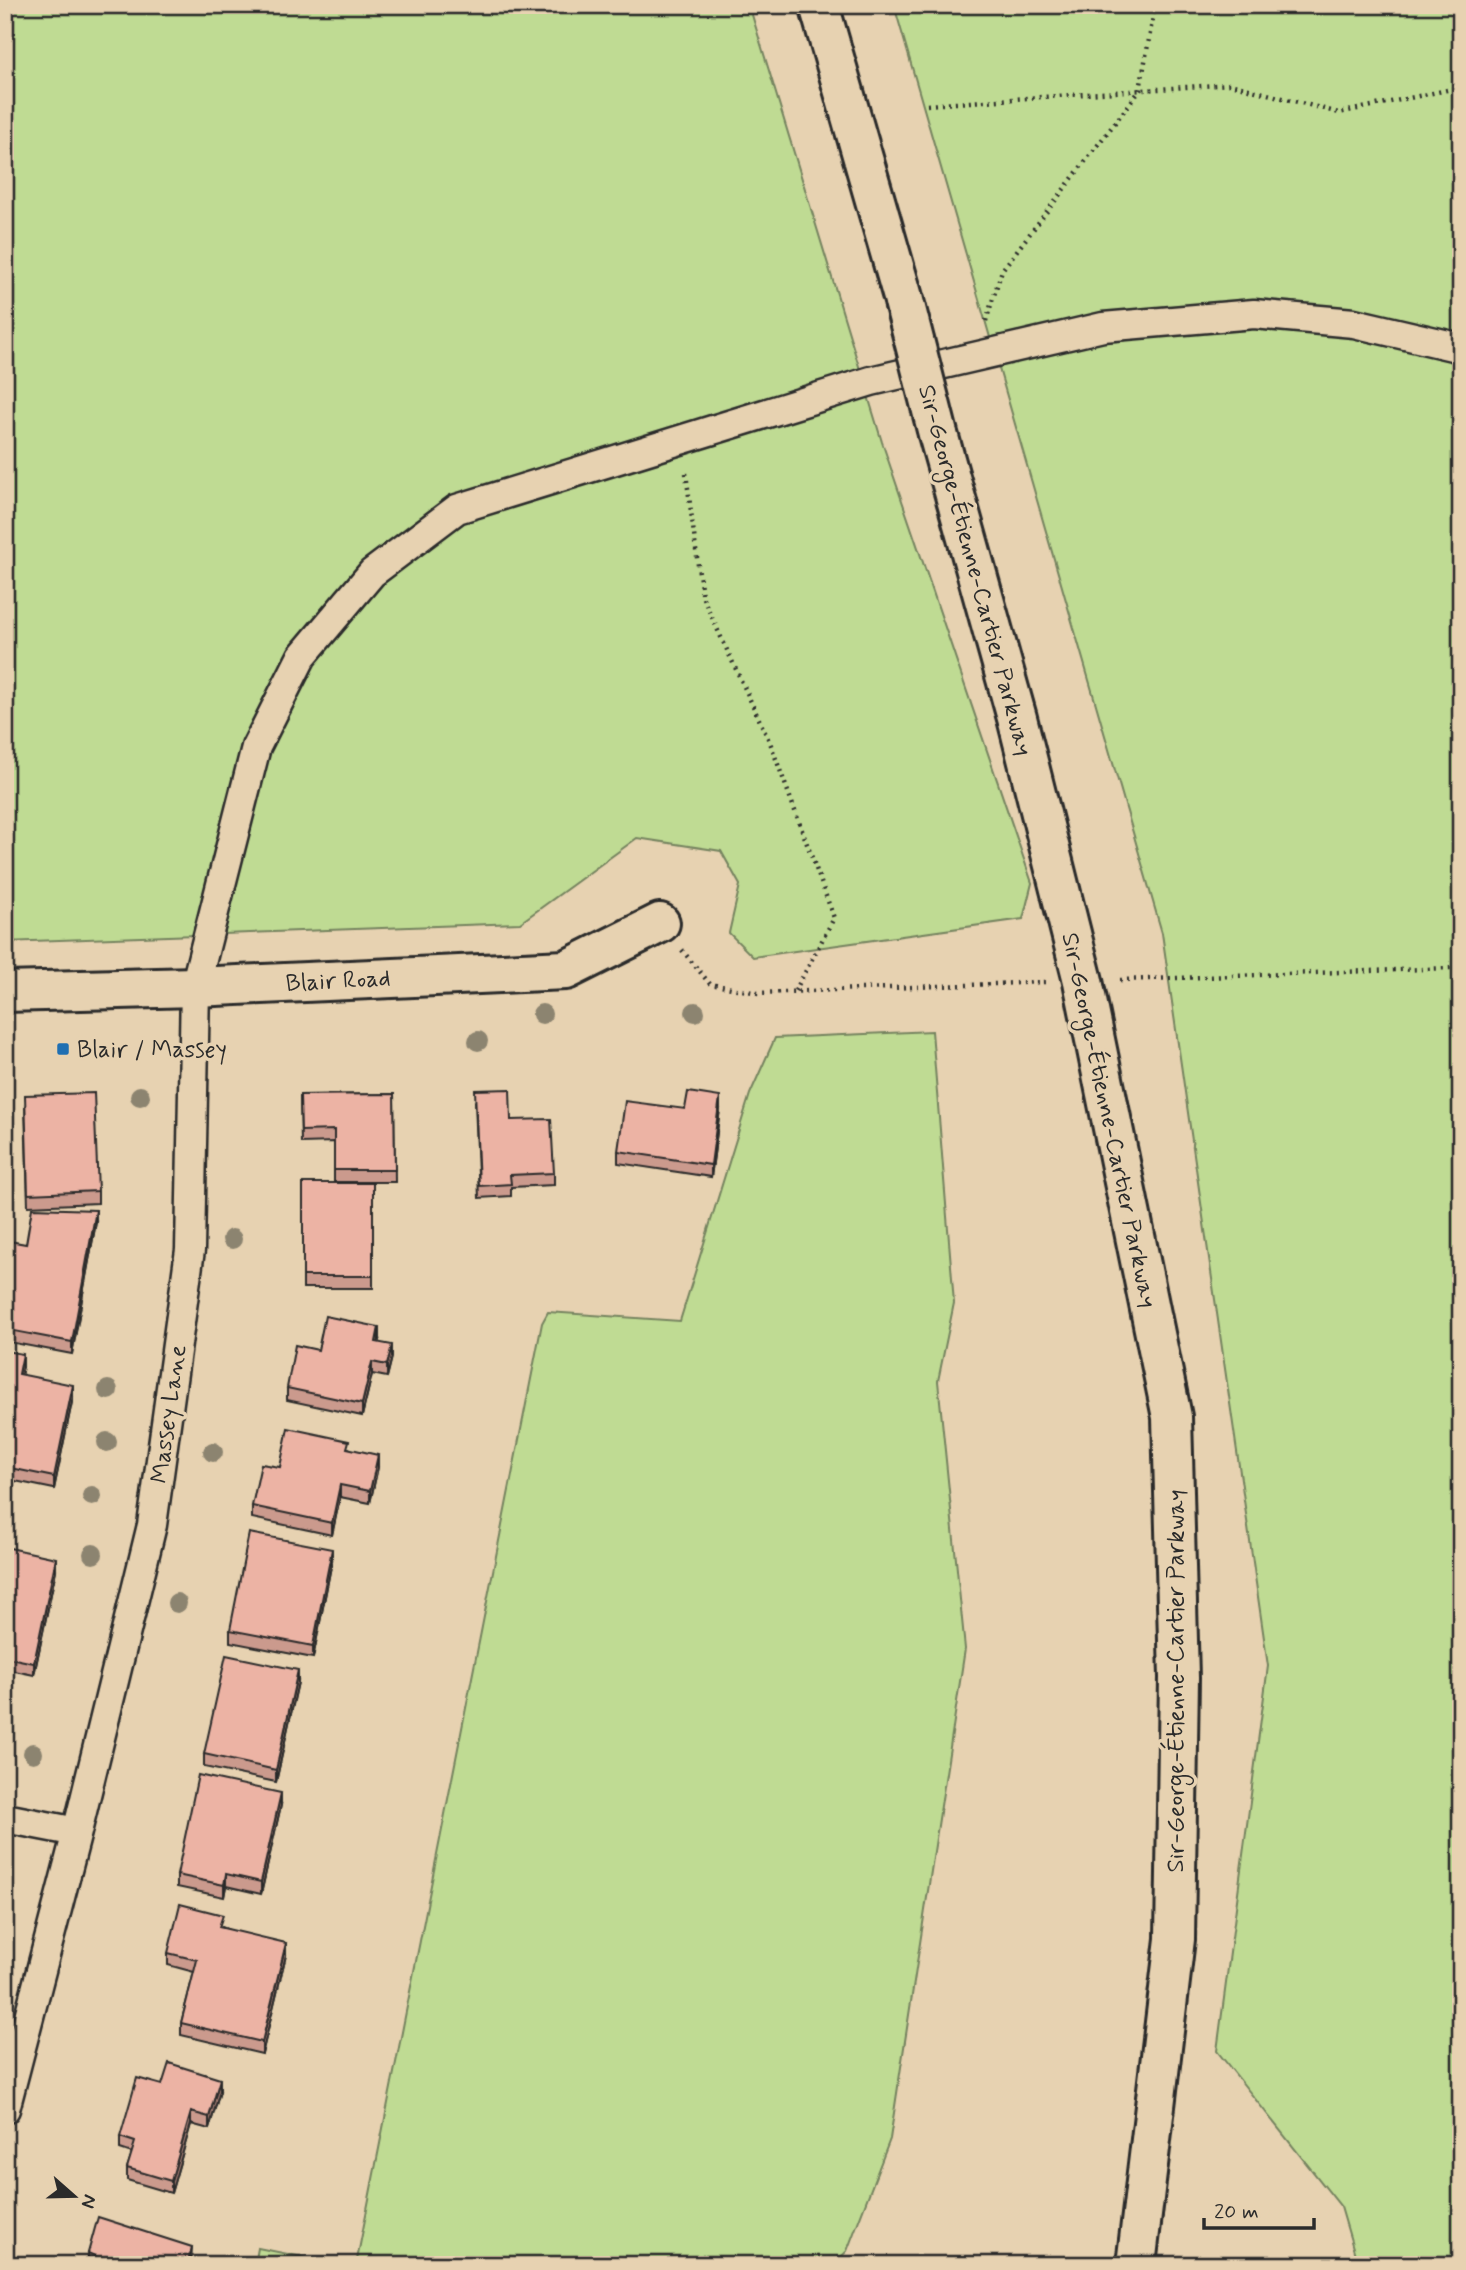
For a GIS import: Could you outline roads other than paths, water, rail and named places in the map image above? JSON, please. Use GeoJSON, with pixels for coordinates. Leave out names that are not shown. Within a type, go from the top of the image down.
{"type":"FeatureCollection","features":[{"type":"Feature","properties":{"kind":"main road","name":"Sir-George-Étienne-Cartier Parkway"},"geometry":{"type":"LineString","coordinates":[[819,5],[904,301],[938,435],[1017,718],[1083,981],[1172,1417],[1179,1678],[1175,1940],[1136,2265]]}},
{"type":"Feature","properties":{"kind":"main road","name":"Blair Road"},"geometry":{"type":"LineString","coordinates":[[5,992],[195,987],[566,970],[660,923]]}},
{"type":"Feature","properties":{"kind":"street","name":"Massey Lane"},"geometry":{"type":"LineString","coordinates":[[5,2109],[78,1832],[152,1525],[190,1250],[195,987],[256,747],[302,656],[372,573],[457,509],[871,381],[1103,327],[1254,314],[1354,323],[1461,348]]}},
{"type":"Feature","properties":{"kind":"street"},"geometry":{"type":"LineString","coordinates":[[5,1818],[78,1832]]}},
{"type":"Feature","properties":{"kind":"place","name":"Blair / Massey"},"geometry":{"type":"Point","coordinates":[63,1049]}}]}
